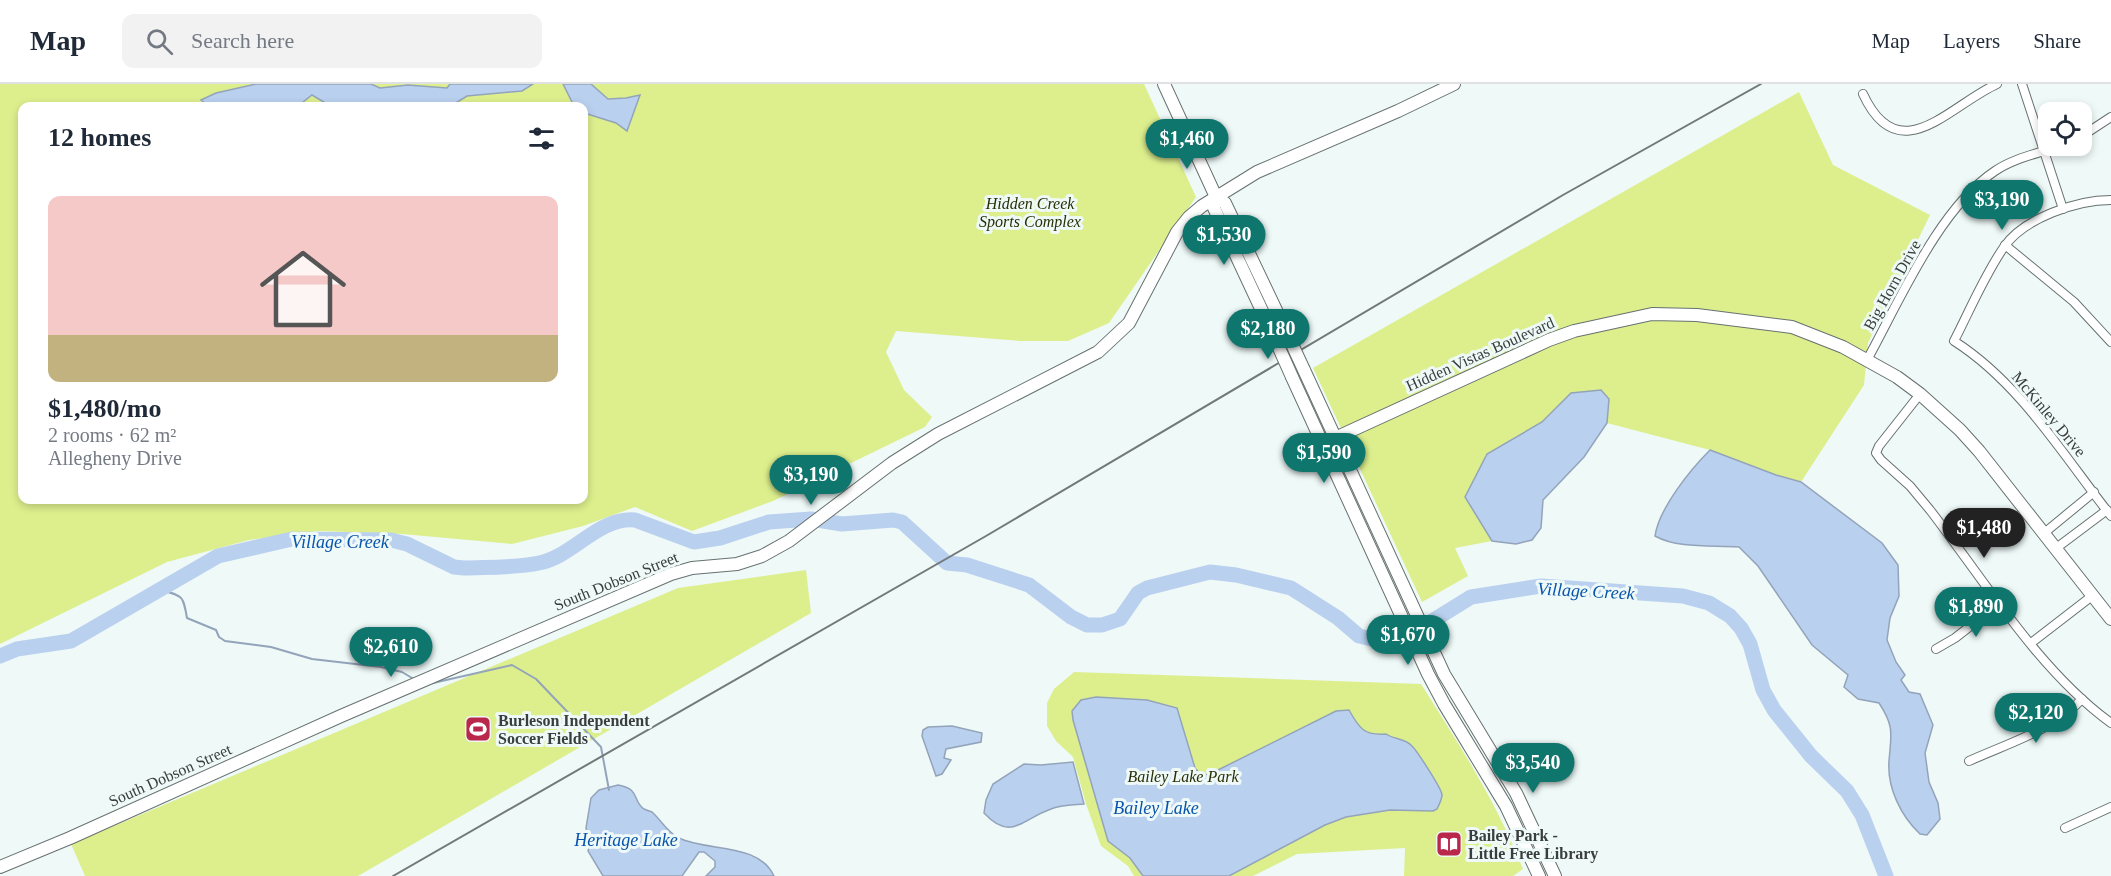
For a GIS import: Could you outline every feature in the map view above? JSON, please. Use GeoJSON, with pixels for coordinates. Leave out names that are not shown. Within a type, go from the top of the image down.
{"type":"FeatureCollection","features":[{"type":"Feature","properties":{"kind":"street"},"geometry":{"type":"LineString","coordinates":[[1164,84],[1216,197],[1225,203],[1284,327],[1444,674],[1516,793],[1550,875]]}},
{"type":"Feature","properties":{"kind":"street","name":"South Dobson Street"},"geometry":{"type":"LineString","coordinates":[[0,867],[70,838],[352,711],[671,574],[692,568],[737,564],[762,556],[801,532],[892,463],[938,434],[1098,352],[1129,323],[1182,224],[1216,197],[1257,172],[1370,124],[1454,84]]}},
{"type":"Feature","properties":{"kind":"street"},"geometry":{"type":"LineString","coordinates":[[1863,94],[1872,113],[1882,123],[1904,131],[1919,130],[1935,124],[1977,93],[1997,84]]}},
{"type":"Feature","properties":{"kind":"street"},"geometry":{"type":"LineString","coordinates":[[2022,84],[2038,132]]}},
{"type":"Feature","properties":{"kind":"street"},"geometry":{"type":"LineString","coordinates":[[2092,129],[2111,117]]}},
{"type":"Feature","properties":{"kind":"street","name":"Big Horn Drive"},"geometry":{"type":"LineString","coordinates":[[1867,360],[1924,256],[1955,208],[1970,191],[1995,171],[2038,152]]}},
{"type":"Feature","properties":{"kind":"street"},"geometry":{"type":"LineString","coordinates":[[2046,156],[2063,209]]}},
{"type":"Feature","properties":{"kind":"street"},"geometry":{"type":"LineString","coordinates":[[1216,197],[1214,208],[1428,674],[1506,806],[1539,876]]}},
{"type":"Feature","properties":{"kind":"street"},"geometry":{"type":"LineString","coordinates":[[2111,200],[2090,201],[2063,209],[2024,229],[2005,245],[2074,302],[2111,342]]}},
{"type":"Feature","properties":{"kind":"street","name":"McKinley Drive"},"geometry":{"type":"LineString","coordinates":[[2005,245],[1953,340],[1989,368],[2024,403],[2109,513]]}},
{"type":"Feature","properties":{"kind":"street","name":"Hidden Vistas Boulevard"},"geometry":{"type":"LineString","coordinates":[[1322,444],[1574,330],[1652,315],[1697,315],[1792,327],[1843,347],[1920,394],[1979,450],[2111,619]]}},
{"type":"Feature","properties":{"kind":"street"},"geometry":{"type":"LineString","coordinates":[[1920,394],[1876,453],[1910,486],[1930,510],[2050,667],[2082,699],[2111,723]]}},
{"type":"Feature","properties":{"kind":"street"},"geometry":{"type":"LineString","coordinates":[[2043,534],[2094,492]]}},
{"type":"Feature","properties":{"kind":"street"},"geometry":{"type":"LineString","coordinates":[[2055,549],[2109,513]]}},
{"type":"Feature","properties":{"kind":"street"},"geometry":{"type":"LineString","coordinates":[[2031,643],[2092,596]]}},
{"type":"Feature","properties":{"kind":"street"},"geometry":{"type":"LineString","coordinates":[[1936,649],[1955,638],[2000,603]]}},
{"type":"Feature","properties":{"kind":"street"},"geometry":{"type":"LineString","coordinates":[[1969,761],[2046,726],[2073,709],[2082,699]]}},
{"type":"Feature","properties":{"kind":"street"},"geometry":{"type":"LineString","coordinates":[[2065,828],[2111,807]]}},
{"type":"Feature","properties":{"kind":"green space","name":"Hidden Creek Sports Complex"},"geometry":{"type":"Polygon","coordinates":[[[0,84],[1144,84],[1196,197],[1109,323],[1068,341],[1020,341],[896,331],[886,352],[904,390],[932,417],[925,427],[773,501],[692,531],[635,507],[583,526],[512,544],[402,534],[318,531],[249,540],[167,562],[0,644],[0,84]]]}},
{"type":"Feature","properties":{"kind":"green space"},"geometry":{"type":"Polygon","coordinates":[[[1799,92],[1833,165],[1930,215],[1868,343],[1864,385],[1801,482],[1710,450],[1607,423],[1609,399],[1571,393],[1542,422],[1510,440],[1465,497],[1492,541],[1455,548],[1468,576],[1422,602],[1313,368],[1799,92]]]}},
{"type":"Feature","properties":{"kind":"green space","name":"Burleson Independent Soccer Fields"},"geometry":{"type":"Polygon","coordinates":[[[806,570],[811,613],[358,876],[85,876],[71,844],[678,588],[806,570]]]}},
{"type":"Feature","properties":{"kind":"green space","name":"Bailey Lake Park"},"geometry":{"type":"Polygon","coordinates":[[[1074,672],[1421,684],[1489,797],[1523,869],[1513,876],[1404,876],[1405,848],[1297,854],[1253,876],[1134,876],[1128,866],[1101,846],[1073,757],[1056,741],[1047,726],[1047,703],[1054,689],[1074,672]]]}},
{"type":"Feature","properties":{"kind":"water"},"geometry":{"type":"Polygon","coordinates":[[[256,84],[371,84],[380,88],[408,85],[447,88],[450,84],[533,84],[522,91],[467,96],[457,102],[324,102],[312,95],[303,102],[203,102],[201,100],[216,93],[256,84]]]}},
{"type":"Feature","properties":{"kind":"water"},"geometry":{"type":"Polygon","coordinates":[[[563,84],[591,84],[608,99],[640,95],[627,131],[616,123],[588,114],[588,102],[572,102],[563,84]]]}},
{"type":"Feature","properties":{"kind":"water"},"geometry":{"type":"Polygon","coordinates":[[[1601,390],[1609,399],[1607,423],[1584,457],[1543,500],[1541,528],[1532,540],[1516,544],[1492,541],[1465,497],[1487,454],[1542,422],[1571,393],[1601,390]]]}},
{"type":"Feature","properties":{"kind":"water"},"geometry":{"type":"Polygon","coordinates":[[[1710,450],[1801,482],[1882,543],[1898,565],[1899,596],[1890,618],[1887,640],[1896,662],[1905,675],[1901,680],[1909,692],[1920,694],[1933,725],[1925,753],[1929,782],[1938,803],[1940,819],[1927,835],[1920,834],[1913,827],[1901,810],[1893,791],[1889,771],[1891,731],[1888,719],[1879,703],[1858,699],[1844,687],[1848,675],[1812,645],[1758,566],[1739,547],[1685,545],[1655,536],[1669,501],[1685,478],[1710,450]]]}},
{"type":"Feature","properties":{"kind":"water","name":"Bailey Lake"},"geometry":{"type":"Polygon","coordinates":[[[1096,697],[1147,700],[1177,708],[1195,768],[1201,775],[1210,774],[1336,711],[1349,710],[1363,730],[1372,734],[1386,734],[1412,746],[1438,786],[1442,798],[1437,809],[1433,811],[1390,810],[1346,817],[1325,825],[1229,876],[1143,876],[1130,858],[1108,841],[1073,720],[1072,711],[1081,700],[1096,697]]]}},
{"type":"Feature","properties":{"kind":"water"},"geometry":{"type":"Polygon","coordinates":[[[952,726],[982,733],[981,742],[946,749],[944,758],[951,760],[942,774],[936,776],[922,736],[923,730],[928,727],[952,726]]]}},
{"type":"Feature","properties":{"kind":"water"},"geometry":{"type":"Polygon","coordinates":[[[1073,762],[1084,804],[1055,808],[1017,826],[1009,827],[993,822],[984,813],[986,800],[993,784],[1024,764],[1073,762]]]}},
{"type":"Feature","properties":{"kind":"water","name":"Heritage Lake"},"geometry":{"type":"Polygon","coordinates":[[[618,785],[630,789],[640,806],[652,812],[675,836],[691,842],[745,853],[767,865],[774,876],[706,876],[715,867],[715,861],[704,852],[699,852],[682,876],[603,876],[588,851],[590,844],[586,828],[591,798],[599,790],[618,785]]]}},
{"type":"Feature","properties":{"kind":"waterway","name":"Village Creek"},"geometry":{"type":"LineString","coordinates":[[0,656],[17,649],[71,641],[218,556],[292,539],[391,540],[407,544],[454,567],[511,567],[552,559],[609,524],[635,520],[694,542],[720,538],[769,522],[811,519],[842,524],[893,520],[902,522],[947,563],[967,565],[1029,585],[1071,617],[1087,625],[1102,625],[1120,619],[1138,593],[1147,588],[1210,572],[1236,575],[1291,588],[1338,618],[1359,636],[1389,643],[1400,641],[1471,597],[1541,586],[1683,596],[1709,603],[1730,616],[1741,628],[1750,644],[1763,690],[1774,710],[1811,756],[1847,791],[1862,815],[1886,876]]}},
{"type":"Feature","properties":{"kind":"waterway"},"geometry":{"type":"LineString","coordinates":[[161,590],[178,595],[183,601],[187,618],[216,630],[219,637],[225,641],[271,647],[312,659],[381,667],[402,672],[412,678]]}},
{"type":"Feature","properties":{"kind":"waterway"},"geometry":{"type":"LineString","coordinates":[[433,683],[512,665],[536,679],[601,747],[609,790]]}},
{"type":"Feature","properties":{"kind":"railway"},"geometry":{"type":"LineString","coordinates":[[393,876],[986,536],[1563,195],[1761,84]]}},
{"type":"Feature","properties":{"kind":"place","name":"Burleson Independent Soccer Fields"},"geometry":{"type":"Point","coordinates":[478,729]}},
{"type":"Feature","properties":{"kind":"place","name":"Bailey Park - Little Free Library"},"geometry":{"type":"Point","coordinates":[1449,844]}}]}
